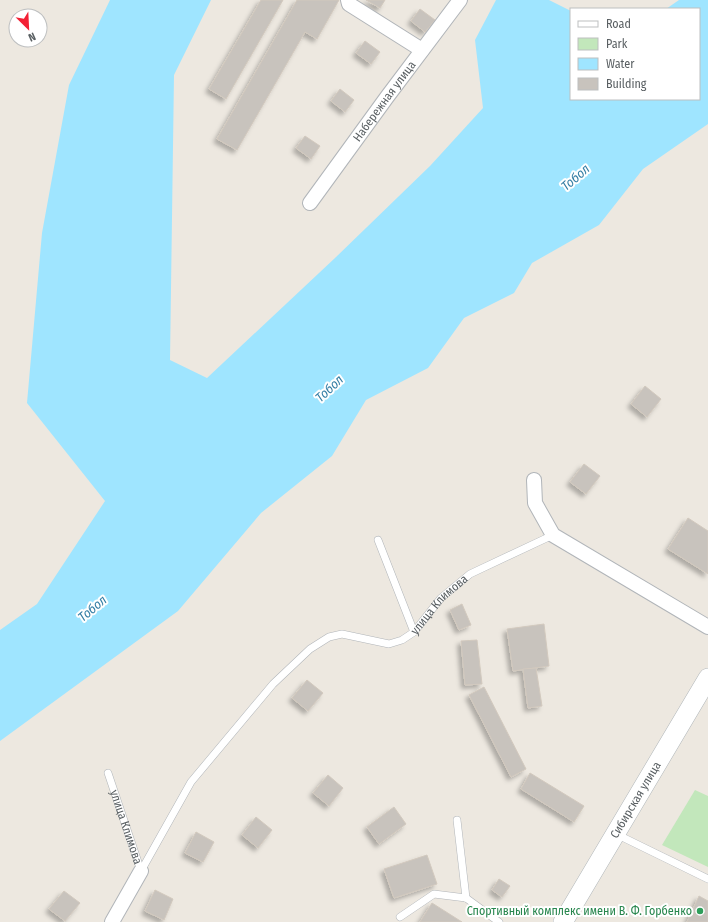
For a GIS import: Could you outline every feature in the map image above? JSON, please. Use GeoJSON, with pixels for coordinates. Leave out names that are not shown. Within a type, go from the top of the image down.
{"type":"FeatureCollection","features":[{"type":"Feature","properties":{"kind":"street"},"geometry":{"type":"LineString","coordinates":[[348,0],[349,4],[422,50]]}},
{"type":"Feature","properties":{"kind":"street","name":"Набережная улица"},"geometry":{"type":"LineString","coordinates":[[310,203],[460,0]]}},
{"type":"Feature","properties":{"kind":"street"},"geometry":{"type":"LineString","coordinates":[[534,480],[535,503],[553,535],[708,627]]}},
{"type":"Feature","properties":{"kind":"street","name":"Сибирская улица"},"geometry":{"type":"LineString","coordinates":[[563,922],[708,678]]}},
{"type":"Feature","properties":{"kind":"street","name":"улица Климова"},"geometry":{"type":"LineString","coordinates":[[112,922],[141,871]]}},
{"type":"Feature","properties":{"kind":"lane","name":"улица Климова"},"geometry":{"type":"LineString","coordinates":[[414,632],[441,598],[470,574],[553,535]]}},
{"type":"Feature","properties":{"kind":"lane","name":"улица Климова"},"geometry":{"type":"LineString","coordinates":[[378,540],[414,632]]}},
{"type":"Feature","properties":{"kind":"lane"},"geometry":{"type":"LineString","coordinates":[[141,871],[191,782],[273,684],[310,649],[329,636],[342,634],[389,644],[402,640],[414,632]]}},
{"type":"Feature","properties":{"kind":"lane","name":"улица Климова"},"geometry":{"type":"LineString","coordinates":[[108,773],[141,871]]}},
{"type":"Feature","properties":{"kind":"lane"},"geometry":{"type":"LineString","coordinates":[[457,820],[466,898]]}},
{"type":"Feature","properties":{"kind":"lane"},"geometry":{"type":"LineString","coordinates":[[616,834],[708,879]]}},
{"type":"Feature","properties":{"kind":"lane"},"geometry":{"type":"LineString","coordinates":[[400,916],[434,894],[466,898],[499,922]]}},
{"type":"Feature","properties":{"kind":"green space"},"geometry":{"type":"Polygon","coordinates":[[[695,790],[708,796],[708,867],[662,845],[695,790]]]}},
{"type":"Feature","properties":{"kind":"water","name":"Тобол"},"geometry":{"type":"Polygon","coordinates":[[[110,0],[211,0],[174,75],[170,360],[207,378],[335,258],[430,166],[483,108],[475,40],[496,0],[549,0],[570,10],[570,100],[700,100],[700,8],[667,8],[679,0],[708,0],[708,124],[643,169],[599,225],[532,263],[514,293],[464,318],[428,368],[366,400],[332,456],[261,513],[178,611],[0,741],[0,630],[37,604],[105,501],[27,403],[42,233],[69,85],[110,0]]]}},
{"type":"Feature","properties":{"kind":"building"},"geometry":{"type":"Polygon","coordinates":[[[261,0],[283,0],[226,99],[209,89],[261,0]]]}},
{"type":"Feature","properties":{"kind":"building"},"geometry":{"type":"Polygon","coordinates":[[[297,0],[339,0],[317,39],[305,32],[237,150],[217,139],[297,0]]]}},
{"type":"Feature","properties":{"kind":"building"},"geometry":{"type":"Polygon","coordinates":[[[366,0],[385,0],[380,8],[366,0]]]}},
{"type":"Feature","properties":{"kind":"building"},"geometry":{"type":"Polygon","coordinates":[[[420,9],[435,20],[425,32],[411,21],[420,9]]]}},
{"type":"Feature","properties":{"kind":"building"},"geometry":{"type":"Polygon","coordinates":[[[365,41],[380,52],[371,64],[356,53],[365,41]]]}},
{"type":"Feature","properties":{"kind":"building"},"geometry":{"type":"Polygon","coordinates":[[[340,89],[354,100],[345,112],[331,101],[340,89]]]}},
{"type":"Feature","properties":{"kind":"building"},"geometry":{"type":"Polygon","coordinates":[[[305,136],[320,146],[311,159],[296,148],[305,136]]]}},
{"type":"Feature","properties":{"kind":"building"},"geometry":{"type":"Polygon","coordinates":[[[645,386],[661,399],[647,417],[631,404],[645,386]]]}},
{"type":"Feature","properties":{"kind":"building"},"geometry":{"type":"Polygon","coordinates":[[[584,464],[600,476],[586,494],[570,482],[584,464]]]}},
{"type":"Feature","properties":{"kind":"building"},"geometry":{"type":"Polygon","coordinates":[[[688,518],[708,531],[708,574],[668,549],[688,518]]]}},
{"type":"Feature","properties":{"kind":"building"},"geometry":{"type":"Polygon","coordinates":[[[462,604],[471,625],[459,630],[450,610],[462,604]]]}},
{"type":"Feature","properties":{"kind":"building"},"geometry":{"type":"Polygon","coordinates":[[[544,624],[549,666],[513,671],[507,629],[544,624]]]}},
{"type":"Feature","properties":{"kind":"building"},"geometry":{"type":"Polygon","coordinates":[[[477,640],[482,684],[465,685],[461,641],[477,640]]]}},
{"type":"Feature","properties":{"kind":"building"},"geometry":{"type":"Polygon","coordinates":[[[536,668],[542,706],[528,708],[523,669],[536,668]]]}},
{"type":"Feature","properties":{"kind":"building"},"geometry":{"type":"Polygon","coordinates":[[[307,680],[323,693],[308,711],[292,698],[307,680]]]}},
{"type":"Feature","properties":{"kind":"building"},"geometry":{"type":"Polygon","coordinates":[[[484,687],[526,769],[511,777],[469,695],[484,687]]]}},
{"type":"Feature","properties":{"kind":"building"},"geometry":{"type":"Polygon","coordinates":[[[530,773],[584,806],[574,822],[521,789],[530,773]]]}},
{"type":"Feature","properties":{"kind":"building"},"geometry":{"type":"Polygon","coordinates":[[[328,775],[343,788],[329,806],[313,793],[328,775]]]}},
{"type":"Feature","properties":{"kind":"building"},"geometry":{"type":"Polygon","coordinates":[[[394,807],[406,824],[379,844],[367,827],[394,807]]]}},
{"type":"Feature","properties":{"kind":"building"},"geometry":{"type":"Polygon","coordinates":[[[256,817],[272,830],[258,848],[242,835],[256,817]]]}},
{"type":"Feature","properties":{"kind":"building"},"geometry":{"type":"Polygon","coordinates":[[[196,832],[214,842],[203,862],[185,853],[196,832]]]}},
{"type":"Feature","properties":{"kind":"building"},"geometry":{"type":"Polygon","coordinates":[[[427,855],[437,884],[394,898],[384,869],[427,855]]]}},
{"type":"Feature","properties":{"kind":"building"},"geometry":{"type":"Polygon","coordinates":[[[499,879],[510,886],[502,897],[492,890],[499,879]]]}},
{"type":"Feature","properties":{"kind":"building"},"geometry":{"type":"Polygon","coordinates":[[[155,890],[173,899],[164,920],[145,911],[155,890]]]}},
{"type":"Feature","properties":{"kind":"building"},"geometry":{"type":"Polygon","coordinates":[[[64,891],[80,903],[65,921],[49,909],[64,891]]]}},
{"type":"Feature","properties":{"kind":"building","name":"Спортивный комплекс имени В. Ф. Горбенко"},"geometry":{"type":"Polygon","coordinates":[[[699,896],[708,901],[708,922],[687,922],[699,896]]]}},
{"type":"Feature","properties":{"kind":"building"},"geometry":{"type":"Polygon","coordinates":[[[432,903],[462,922],[420,922],[432,903]]]}},
{"type":"Feature","properties":{"kind":"place","name":"Спортивный комплекс имени В. Ф. Горбенко"},"geometry":{"type":"Point","coordinates":[700,911]}}]}
